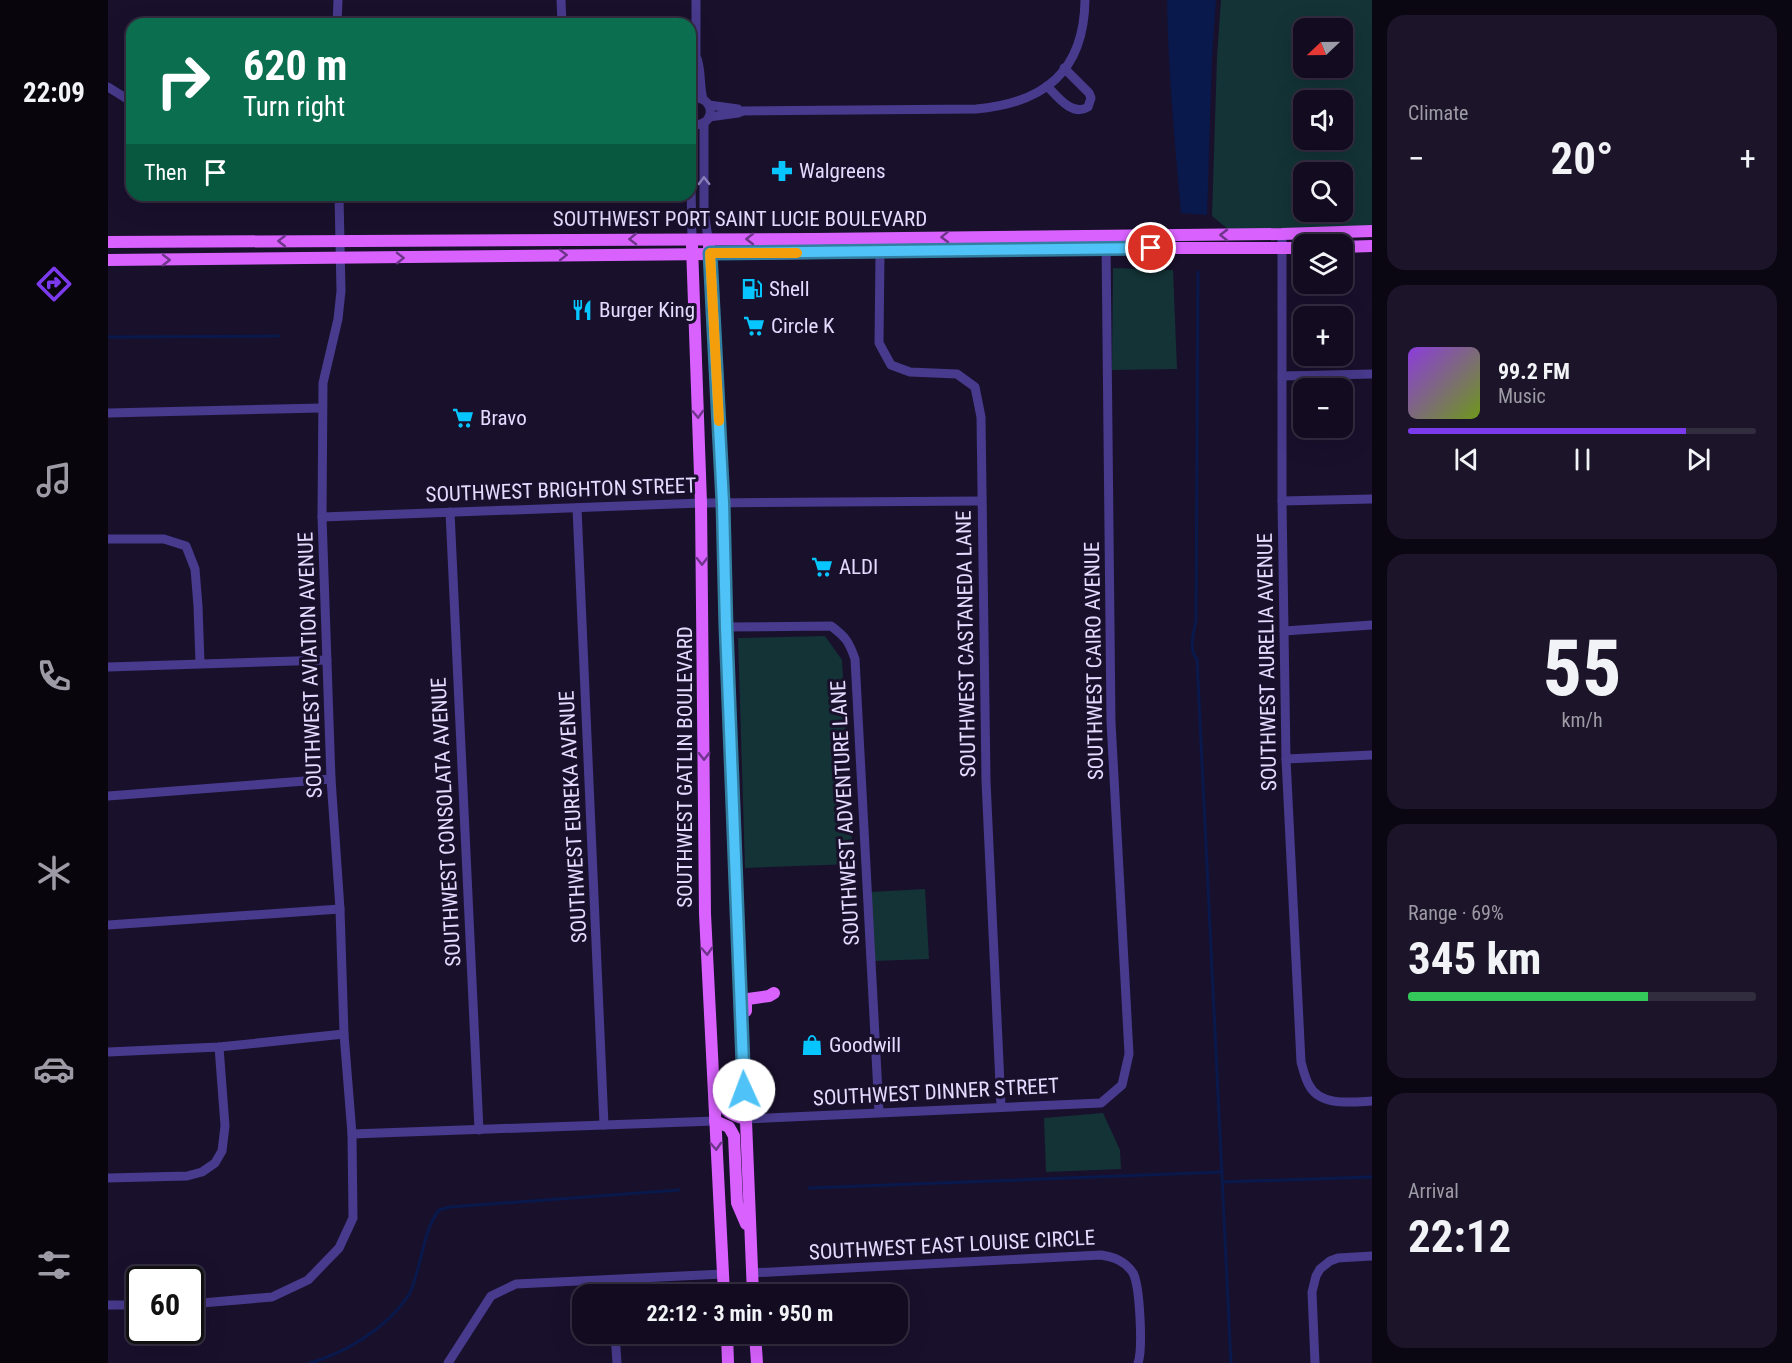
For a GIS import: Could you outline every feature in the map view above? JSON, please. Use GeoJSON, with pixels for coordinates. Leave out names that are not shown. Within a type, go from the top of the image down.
{"type":"FeatureCollection","features":[{"type":"Feature","properties":{"kind":"main road","name":"SOUTHWEST PORT SAINT LUCIE BOULEVARD"},"geometry":{"type":"LineString","coordinates":[[108,260],[880,252],[1372,231]]}},
{"type":"Feature","properties":{"kind":"main road","name":"SOUTHWEST PORT SAINT LUCIE BOULEVARD"},"geometry":{"type":"LineString","coordinates":[[108,242],[708,238],[1106,241],[1293,248]]}},
{"type":"Feature","properties":{"kind":"main road","name":"SOUTHWEST GATLIN BOULEVARD"},"geometry":{"type":"LineString","coordinates":[[708,238],[723,503],[753,1284]]}},
{"type":"Feature","properties":{"kind":"main road","name":"SOUTHWEST GATLIN BOULEVARD"},"geometry":{"type":"LineString","coordinates":[[692,239],[701,502],[705,914],[724,1284]]}},
{"type":"Feature","properties":{"kind":"main road"},"geometry":{"type":"LineString","coordinates":[[1353,247],[1372,246]]}},
{"type":"Feature","properties":{"kind":"main road"},"geometry":{"type":"LineString","coordinates":[[740,981],[748,989],[767,989],[774,993],[746,1001],[748,1068],[744,1090]]}},
{"type":"Feature","properties":{"kind":"main road"},"geometry":{"type":"LineString","coordinates":[[710,1018],[717,1035],[721,1102],[723,1107],[734,1116],[745,1119]]}},
{"type":"Feature","properties":{"kind":"main road"},"geometry":{"type":"LineString","coordinates":[[715,1121],[729,1127],[734,1136],[737,1203],[749,1233]]}},
{"type":"Feature","properties":{"kind":"main road"},"geometry":{"type":"LineString","coordinates":[[727,1344],[728,1363]]}},
{"type":"Feature","properties":{"kind":"main road"},"geometry":{"type":"LineString","coordinates":[[756,1344],[757,1363]]}},
{"type":"Feature","properties":{"kind":"street"},"geometry":{"type":"LineString","coordinates":[[338,0],[338,18]]}},
{"type":"Feature","properties":{"kind":"street"},"geometry":{"type":"LineString","coordinates":[[561,0],[562,18]]}},
{"type":"Feature","properties":{"kind":"street"},"geometry":{"type":"LineString","coordinates":[[696,0],[696,56],[699,62],[699,82],[706,102],[706,120],[702,134],[704,211],[708,238]]}},
{"type":"Feature","properties":{"kind":"street"},"geometry":{"type":"LineString","coordinates":[[696,125],[743,111],[987,108],[1020,101],[1047,86],[1058,77],[1071,60],[1080,41],[1085,0]]}},
{"type":"Feature","properties":{"kind":"street"},"geometry":{"type":"LineString","coordinates":[[1047,86],[1071,108],[1080,110],[1088,107],[1091,98],[1089,93],[1064,68]]}},
{"type":"Feature","properties":{"kind":"street"},"geometry":{"type":"LineString","coordinates":[[108,87],[126,98]]}},
{"type":"Feature","properties":{"kind":"street"},"geometry":{"type":"LineString","coordinates":[[696,97],[706,102],[743,111]]}},
{"type":"Feature","properties":{"kind":"street","name":"SOUTHWEST AVIATION AVENUE"},"geometry":{"type":"LineString","coordinates":[[204,1303],[272,1297],[308,1280],[339,1248],[352,1218],[352,1134],[344,1034],[340,909],[331,779],[322,517],[323,383],[338,319],[341,291],[339,201]]}},
{"type":"Feature","properties":{"kind":"street"},"geometry":{"type":"LineString","coordinates":[[691,201],[692,239]]}},
{"type":"Feature","properties":{"kind":"street","name":"SOUTHWEST AURELIA AVENUE"},"geometry":{"type":"LineString","coordinates":[[1282,234],[1282,501],[1286,759],[1301,1062],[1309,1087],[1321,1096],[1339,1102],[1372,1101]]}},
{"type":"Feature","properties":{"kind":"street","name":"SOUTHWEST CAIRO AVENUE"},"geometry":{"type":"LineString","coordinates":[[1106,241],[1111,722],[1129,1054],[1122,1085]]}},
{"type":"Feature","properties":{"kind":"street","name":"SOUTHWEST CASTANEDA LANE"},"geometry":{"type":"LineString","coordinates":[[880,252],[879,343],[891,365],[910,372],[957,374],[975,387],[981,417],[986,782],[1001,1106]]}},
{"type":"Feature","properties":{"kind":"street"},"geometry":{"type":"LineString","coordinates":[[1282,376],[1372,374]]}},
{"type":"Feature","properties":{"kind":"street"},"geometry":{"type":"LineString","coordinates":[[108,413],[322,408]]}},
{"type":"Feature","properties":{"kind":"street"},"geometry":{"type":"LineString","coordinates":[[1282,501],[1372,499]]}},
{"type":"Feature","properties":{"kind":"street","name":"SOUTHWEST BRIGHTON STREET"},"geometry":{"type":"LineString","coordinates":[[322,517],[701,502],[981,501]]}},
{"type":"Feature","properties":{"kind":"street","name":"SOUTHWEST EUREKA AVENUE"},"geometry":{"type":"LineString","coordinates":[[577,508],[604,1125]]}},
{"type":"Feature","properties":{"kind":"street","name":"SOUTHWEST CONSOLATA AVENUE"},"geometry":{"type":"LineString","coordinates":[[450,512],[479,1130]]}},
{"type":"Feature","properties":{"kind":"street"},"geometry":{"type":"LineString","coordinates":[[108,539],[164,539],[186,546],[195,569],[200,663]]}},
{"type":"Feature","properties":{"kind":"street"},"geometry":{"type":"LineString","coordinates":[[1284,631],[1372,625]]}},
{"type":"Feature","properties":{"kind":"street","name":"SOUTHWEST ADVENTURE LANE"},"geometry":{"type":"LineString","coordinates":[[726,627],[831,626],[850,644],[855,659],[879,1113]]}},
{"type":"Feature","properties":{"kind":"street"},"geometry":{"type":"LineString","coordinates":[[108,667],[327,660]]}},
{"type":"Feature","properties":{"kind":"street"},"geometry":{"type":"LineString","coordinates":[[1286,759],[1372,755]]}},
{"type":"Feature","properties":{"kind":"street"},"geometry":{"type":"LineString","coordinates":[[108,796],[331,779]]}},
{"type":"Feature","properties":{"kind":"street"},"geometry":{"type":"LineString","coordinates":[[108,925],[340,909]]}},
{"type":"Feature","properties":{"kind":"street"},"geometry":{"type":"LineString","coordinates":[[108,1052],[219,1047],[344,1034]]}},
{"type":"Feature","properties":{"kind":"street"},"geometry":{"type":"LineString","coordinates":[[108,1178],[188,1176],[202,1172],[215,1163],[222,1151],[225,1126],[219,1047]]}},
{"type":"Feature","properties":{"kind":"street","name":"SOUTHWEST DINNER STREET"},"geometry":{"type":"LineString","coordinates":[[745,1119],[1101,1103],[1122,1085]]}},
{"type":"Feature","properties":{"kind":"street"},"geometry":{"type":"LineString","coordinates":[[352,1134],[715,1121]]}},
{"type":"Feature","properties":{"kind":"street","name":"SOUTHWEST EAST LOUISE CIRCLE"},"geometry":{"type":"LineString","coordinates":[[752,1273],[1101,1255],[1119,1260],[1135,1277],[1140,1323],[1138,1363]]}},
{"type":"Feature","properties":{"kind":"street"},"geometry":{"type":"LineString","coordinates":[[1315,1363],[1312,1292],[1313,1283],[1320,1269],[1338,1258],[1372,1256]]}},
{"type":"Feature","properties":{"kind":"street"},"geometry":{"type":"LineString","coordinates":[[448,1363],[491,1296],[516,1284],[723,1274]]}},
{"type":"Feature","properties":{"kind":"street"},"geometry":{"type":"LineString","coordinates":[[613,1280],[613,1284]]}},
{"type":"Feature","properties":{"kind":"street"},"geometry":{"type":"LineString","coordinates":[[108,1305],[126,1305]]}},
{"type":"Feature","properties":{"kind":"street"},"geometry":{"type":"LineString","coordinates":[[615,1344],[616,1363]]}},
{"type":"Feature","properties":{"kind":"green space"},"geometry":{"type":"Polygon","coordinates":[[[1221,0],[1372,0],[1372,226],[1229,230],[1212,216],[1221,0]]]}},
{"type":"Feature","properties":{"kind":"green space"},"geometry":{"type":"Polygon","coordinates":[[[1113,268],[1173,270],[1177,369],[1112,370],[1113,268]]]}},
{"type":"Feature","properties":{"kind":"green space"},"geometry":{"type":"Polygon","coordinates":[[[825,636],[842,660],[853,864],[745,868],[738,638],[825,636]]]}},
{"type":"Feature","properties":{"kind":"green space"},"geometry":{"type":"Polygon","coordinates":[[[925,889],[929,959],[874,961],[870,892],[925,889]]]}},
{"type":"Feature","properties":{"kind":"green space"},"geometry":{"type":"Polygon","coordinates":[[[1103,1113],[1120,1150],[1121,1169],[1046,1172],[1044,1118],[1103,1113]]]}},
{"type":"Feature","properties":{"kind":"shaded area"},"geometry":{"type":"Polygon","coordinates":[[[1167,0],[1216,0],[1207,215],[1181,213],[1170,80],[1167,0]]]}},
{"type":"Feature","properties":{"kind":"waterway"},"geometry":{"type":"LineString","coordinates":[[1198,272],[1196,620],[1192,646],[1197,659],[1231,1363]]}},
{"type":"Feature","properties":{"kind":"waterway"},"geometry":{"type":"LineString","coordinates":[[108,337],[279,336]]}},
{"type":"Feature","properties":{"kind":"waterway"},"geometry":{"type":"LineString","coordinates":[[809,1188],[1222,1172]]}},
{"type":"Feature","properties":{"kind":"waterway"},"geometry":{"type":"LineString","coordinates":[[1223,1182],[1372,1177]]}},
{"type":"Feature","properties":{"kind":"waterway"},"geometry":{"type":"LineString","coordinates":[[310,1363],[337,1353],[364,1338],[389,1319],[399,1308],[412,1289],[427,1233],[439,1210],[450,1207],[679,1190]]}},
{"type":"Feature","properties":{"kind":"slow traffic"},"geometry":{"type":"LineString","coordinates":[[719,421],[710,253],[797,253]]}},
{"type":"Feature","properties":{"kind":"place","name":"Walgreens"},"geometry":{"type":"Point","coordinates":[782,171]}},
{"type":"Feature","properties":{"kind":"place","name":"Shell"},"geometry":{"type":"Point","coordinates":[752,289]}},
{"type":"Feature","properties":{"kind":"place","name":"Burger King"},"geometry":{"type":"Point","coordinates":[582,310]}},
{"type":"Feature","properties":{"kind":"place","name":"Circle K"},"geometry":{"type":"Point","coordinates":[754,326]}},
{"type":"Feature","properties":{"kind":"place","name":"Bravo"},"geometry":{"type":"Point","coordinates":[463,418]}},
{"type":"Feature","properties":{"kind":"place","name":"ALDI"},"geometry":{"type":"Point","coordinates":[822,567]}},
{"type":"Feature","properties":{"kind":"place","name":"Goodwill"},"geometry":{"type":"Point","coordinates":[812,1045]}},
{"type":"Feature","properties":{"kind":"route"},"geometry":{"type":"LineString","coordinates":[[744,1090],[723,503],[710,253],[1151,248]]}}]}
